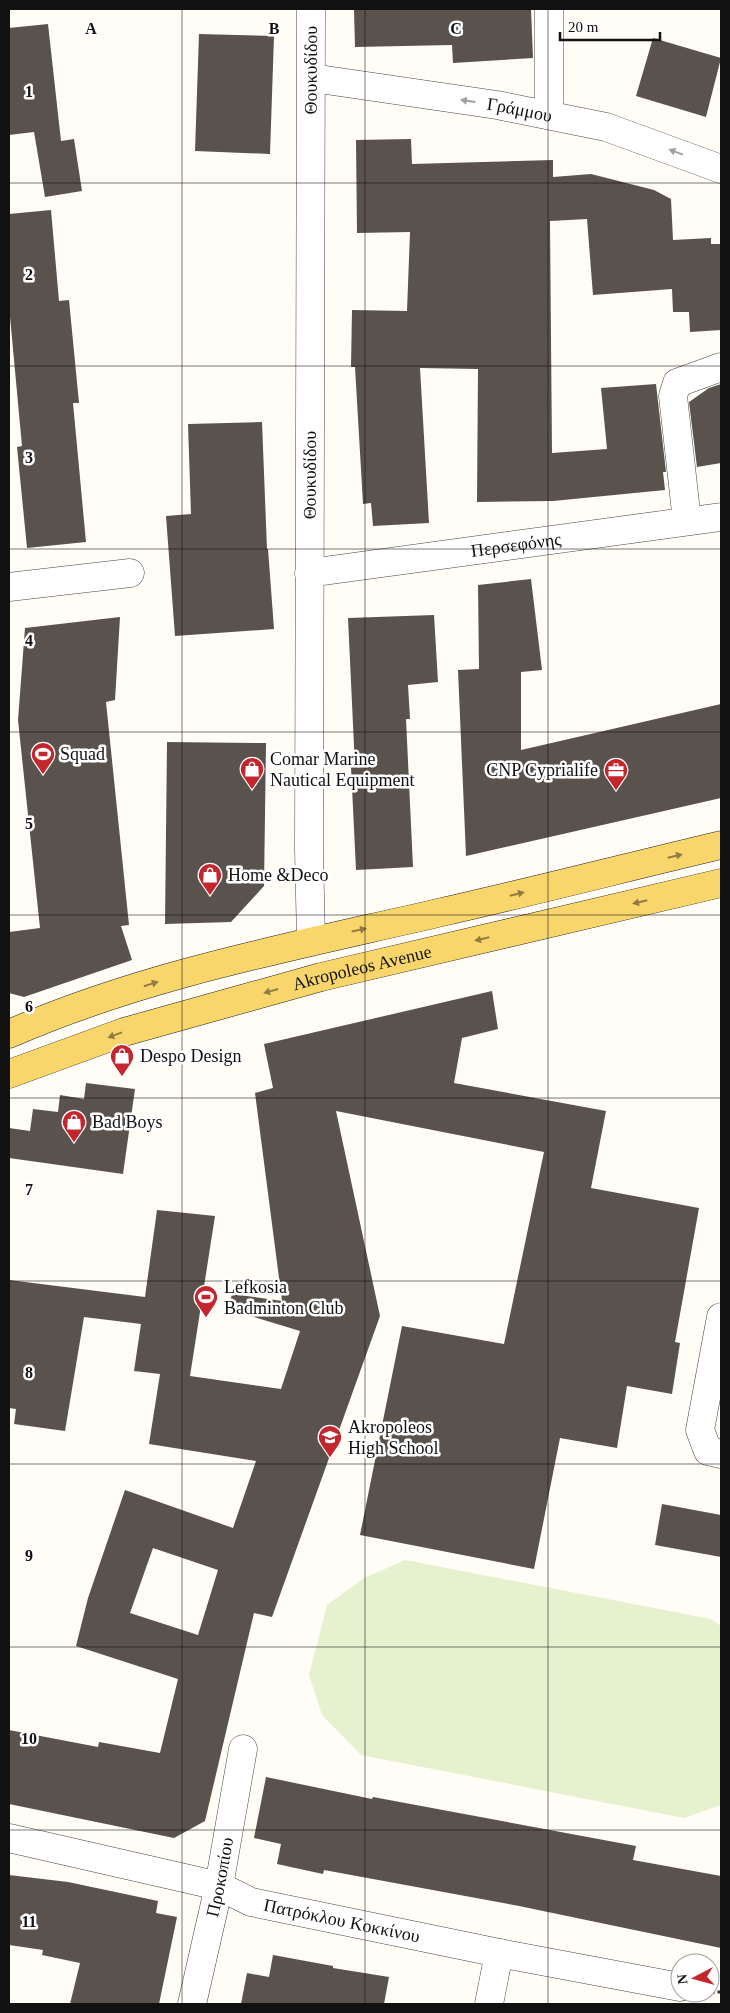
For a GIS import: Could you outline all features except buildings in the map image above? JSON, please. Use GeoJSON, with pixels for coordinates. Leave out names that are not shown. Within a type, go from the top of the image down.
{"type":"FeatureCollection","features":[{"type":"Feature","properties":{"kind":"main road","name":"Akropoleos Avenue"},"geometry":{"type":"LineString","coordinates":[[9,1034],[131,990],[182,974],[311,941],[442,912],[721,845]]}},
{"type":"Feature","properties":{"kind":"main road","name":"Akropoleos Avenue"},"geometry":{"type":"LineString","coordinates":[[9,1074],[124,1032],[321,977],[721,882]]}},
{"type":"Feature","properties":{"kind":"main road"},"geometry":{"type":"LineString","coordinates":[[9,1014],[23,1020],[39,1023]]}},
{"type":"Feature","properties":{"kind":"street","name":"Θουκυδίδου"},"geometry":{"type":"LineString","coordinates":[[311,941],[308,860],[312,9]]}},
{"type":"Feature","properties":{"kind":"street"},"geometry":{"type":"LineString","coordinates":[[549,9],[549,115]]}},
{"type":"Feature","properties":{"kind":"street","name":"Γράμμου"},"geometry":{"type":"LineString","coordinates":[[312,78],[497,105],[606,126],[721,169]]}},
{"type":"Feature","properties":{"kind":"street"},"geometry":{"type":"LineString","coordinates":[[687,521],[673,396],[677,384],[721,367]]}},
{"type":"Feature","properties":{"kind":"street","name":"Περσεφόνης"},"geometry":{"type":"LineString","coordinates":[[310,573],[721,517]]}},
{"type":"Feature","properties":{"kind":"street"},"geometry":{"type":"LineString","coordinates":[[9,587],[130,573]]}},
{"type":"Feature","properties":{"kind":"street"},"geometry":{"type":"LineString","coordinates":[[721,1317],[700,1430],[708,1451],[721,1454]]}},
{"type":"Feature","properties":{"kind":"street","name":"Προκοπίου"},"geometry":{"type":"LineString","coordinates":[[192,2004],[219,1886],[243,1749]]}},
{"type":"Feature","properties":{"kind":"street","name":"Πατρόκλου Κοκκίνου"},"geometry":{"type":"LineString","coordinates":[[9,1838],[219,1886],[251,1902],[499,1953],[670,1985]]}},
{"type":"Feature","properties":{"kind":"street"},"geometry":{"type":"LineString","coordinates":[[489,2004],[499,1953]]}},
{"type":"Feature","properties":{"kind":"green space"},"geometry":{"type":"Polygon","coordinates":[[[405,1560],[711,1619],[721,1626],[721,1805],[684,1818],[361,1755],[322,1715],[309,1675],[327,1605],[364,1578],[405,1560]]]}},
{"type":"Feature","properties":{"kind":"place","name":"Squad"},"geometry":{"type":"Point","coordinates":[43,775]}},
{"type":"Feature","properties":{"kind":"place","name":"Comar Marine Nautical Equipment"},"geometry":{"type":"Point","coordinates":[252,790]}},
{"type":"Feature","properties":{"kind":"place","name":"CNP Cyprialife"},"geometry":{"type":"Point","coordinates":[616,791]}},
{"type":"Feature","properties":{"kind":"place","name":"Home &Deco"},"geometry":{"type":"Point","coordinates":[210,896]}},
{"type":"Feature","properties":{"kind":"place","name":"Despo Design"},"geometry":{"type":"Point","coordinates":[122,1077]}},
{"type":"Feature","properties":{"kind":"place","name":"Bad Boys"},"geometry":{"type":"Point","coordinates":[74,1143]}},
{"type":"Feature","properties":{"kind":"place","name":"Lefkosia Badminton Club"},"geometry":{"type":"Point","coordinates":[206,1318]}},
{"type":"Feature","properties":{"kind":"place","name":"Akropoleos High School"},"geometry":{"type":"Point","coordinates":[330,1458]}}]}
